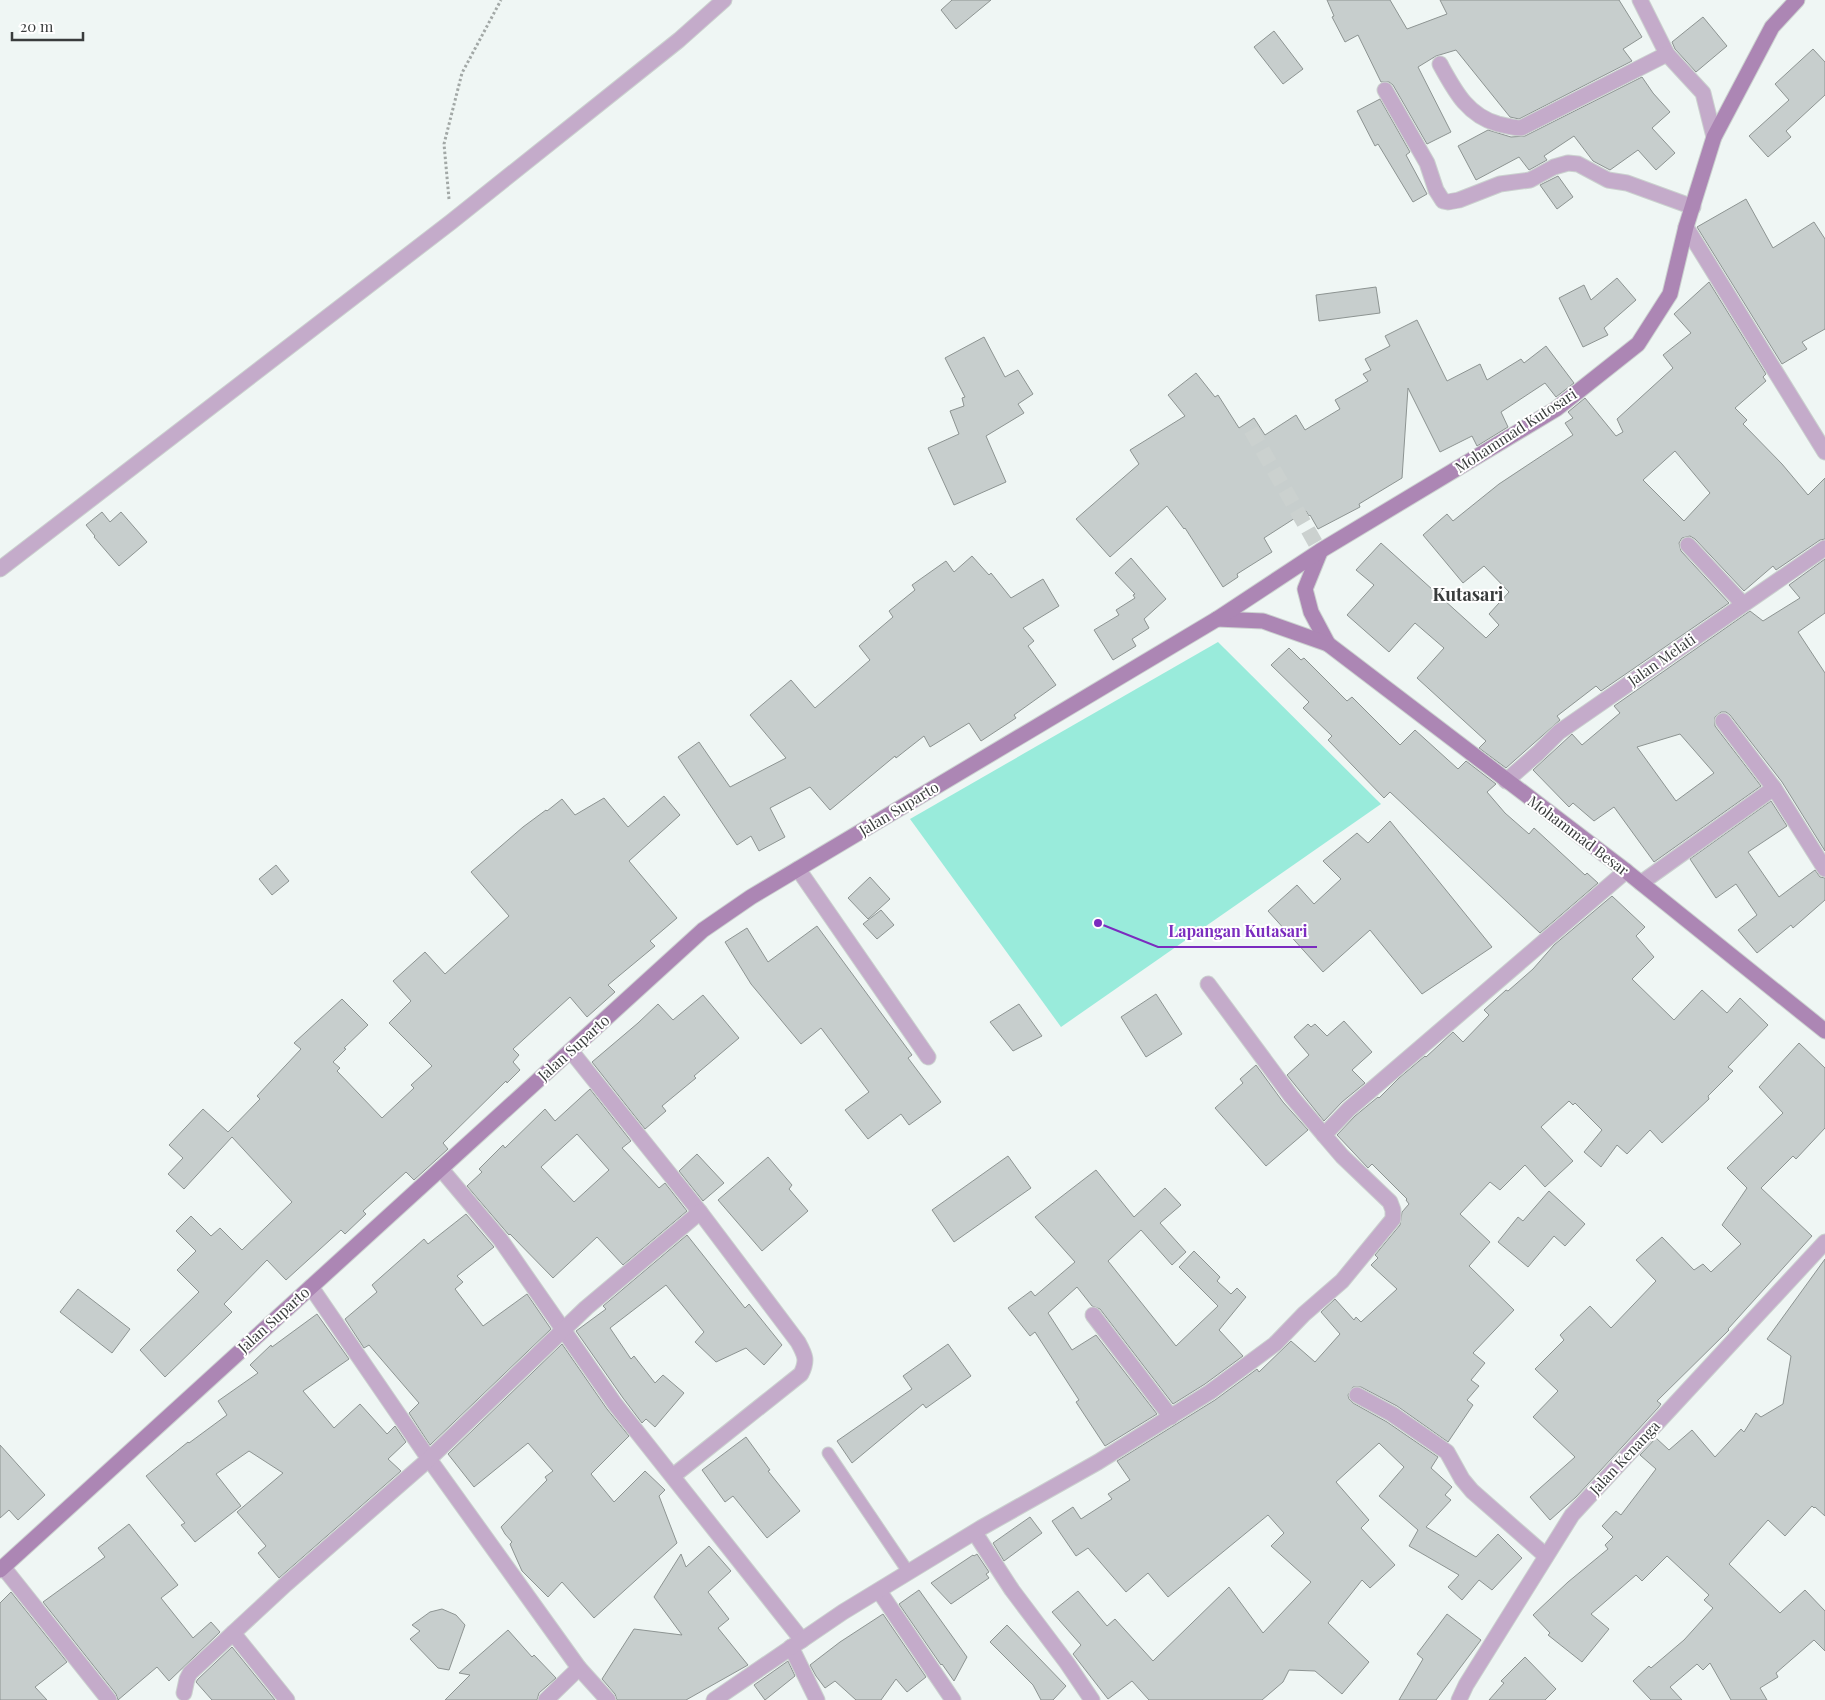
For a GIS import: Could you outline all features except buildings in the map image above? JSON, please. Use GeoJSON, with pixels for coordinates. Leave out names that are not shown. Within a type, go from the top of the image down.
{"type":"FeatureCollection","features":[{"type":"Feature","properties":{"kind":"street"},"geometry":{"type":"LineString","coordinates":[[0,569],[451,222],[679,40],[724,0]]}},
{"type":"Feature","properties":{"kind":"street"},"geometry":{"type":"LineString","coordinates":[[1640,0],[1667,54],[1703,93],[1714,137]]}},
{"type":"Feature","properties":{"kind":"street","name":"Mohammad Kutosari"},"geometry":{"type":"LineString","coordinates":[[1217,619],[1320,552],[1556,409],[1638,344],[1670,294],[1686,227],[1714,137],[1772,27],[1796,0]]}},
{"type":"Feature","properties":{"kind":"street"},"geometry":{"type":"LineString","coordinates":[[1440,64],[1457,95],[1476,114],[1492,123],[1522,128],[1667,54]]}},
{"type":"Feature","properties":{"kind":"street"},"geometry":{"type":"LineString","coordinates":[[1385,90],[1427,163],[1436,190],[1443,200],[1448,202],[1500,184],[1530,180],[1554,167],[1568,163],[1578,164],[1608,180],[1627,183],[1693,207]]}},
{"type":"Feature","properties":{"kind":"street"},"geometry":{"type":"LineString","coordinates":[[1686,227],[1825,452]]}},
{"type":"Feature","properties":{"kind":"street"},"geometry":{"type":"LineString","coordinates":[[1688,545],[1743,604]]}},
{"type":"Feature","properties":{"kind":"street","name":"Jalan Melati"},"geometry":{"type":"LineString","coordinates":[[1506,781],[1559,732],[1825,548]]}},
{"type":"Feature","properties":{"kind":"street"},"geometry":{"type":"LineString","coordinates":[[1320,552],[1305,589],[1311,612],[1328,644]]}},
{"type":"Feature","properties":{"kind":"street"},"geometry":{"type":"LineString","coordinates":[[1217,619],[1262,621],[1328,644]]}},
{"type":"Feature","properties":{"kind":"street","name":"Jalan Suparto"},"geometry":{"type":"LineString","coordinates":[[1,1569],[703,930],[751,897],[1217,619]]}},
{"type":"Feature","properties":{"kind":"street","name":"Mohammad Besar"},"geometry":{"type":"LineString","coordinates":[[1328,644],[1626,871],[1825,1031]]}},
{"type":"Feature","properties":{"kind":"street"},"geometry":{"type":"LineString","coordinates":[[1723,721],[1774,788],[1825,869]]}},
{"type":"Feature","properties":{"kind":"street"},"geometry":{"type":"LineString","coordinates":[[1641,884],[1774,788]]}},
{"type":"Feature","properties":{"kind":"street"},"geometry":{"type":"LineString","coordinates":[[798,869],[928,1057]]}},
{"type":"Feature","properties":{"kind":"street"},"geometry":{"type":"LineString","coordinates":[[1324,1134],[1349,1109],[1626,871]]}},
{"type":"Feature","properties":{"kind":"street"},"geometry":{"type":"LineString","coordinates":[[714,1700],[796,1643],[909,1572],[1098,1462],[1210,1392],[1274,1344],[1304,1314],[1342,1281],[1392,1219],[1393,1210],[1390,1202],[1342,1156],[1285,1089],[1208,984]]}},
{"type":"Feature","properties":{"kind":"street"},"geometry":{"type":"LineString","coordinates":[[571,1051],[700,1212],[798,1342],[805,1354],[806,1364],[801,1374],[672,1476]]}},
{"type":"Feature","properties":{"kind":"street"},"geometry":{"type":"LineString","coordinates":[[441,1169],[500,1239],[615,1404],[672,1476],[796,1643],[817,1700]]}},
{"type":"Feature","properties":{"kind":"street"},"geometry":{"type":"LineString","coordinates":[[183,1698],[187,1678],[190,1673],[286,1584],[428,1459],[594,1302],[700,1212]]}},
{"type":"Feature","properties":{"kind":"street","name":"Jalan Kenanga"},"geometry":{"type":"LineString","coordinates":[[1459,1700],[1466,1685],[1572,1515],[1825,1242]]}},
{"type":"Feature","properties":{"kind":"street"},"geometry":{"type":"LineString","coordinates":[[311,1287],[428,1459],[579,1668],[608,1700]]}},
{"type":"Feature","properties":{"kind":"street"},"geometry":{"type":"LineString","coordinates":[[1094,1315],[1171,1417]]}},
{"type":"Feature","properties":{"kind":"street"},"geometry":{"type":"LineString","coordinates":[[1357,1395],[1392,1414],[1447,1452],[1462,1479],[1472,1491],[1546,1556]]}},
{"type":"Feature","properties":{"kind":"street"},"geometry":{"type":"LineString","coordinates":[[975,1533],[1012,1590],[1067,1663],[1092,1700]]}},
{"type":"Feature","properties":{"kind":"street"},"geometry":{"type":"LineString","coordinates":[[1,1569],[109,1700]]}},
{"type":"Feature","properties":{"kind":"street"},"geometry":{"type":"LineString","coordinates":[[879,1591],[952,1700]]}},
{"type":"Feature","properties":{"kind":"street"},"geometry":{"type":"LineString","coordinates":[[233,1633],[287,1700]]}},
{"type":"Feature","properties":{"kind":"street"},"geometry":{"type":"LineString","coordinates":[[546,1700],[579,1668]]}},
{"type":"Feature","properties":{"kind":"lane"},"geometry":{"type":"LineString","coordinates":[[828,1453],[909,1572]]}},
{"type":"Feature","properties":{"kind":"path"},"geometry":{"type":"LineString","coordinates":[[451,222],[444,144],[462,73],[501,0]]}},
{"type":"Feature","properties":{"kind":"green space"},"geometry":{"type":"Polygon","coordinates":[[[1218,642],[1381,804],[1061,1027],[910,819],[1218,642]]]}},
{"type":"Feature","properties":{"kind":"tunnel"},"geometry":{"type":"LineString","coordinates":[[1251,430],[1320,551]]}},
{"type":"Feature","properties":{"kind":"place","name":"Lapangan Kutasari"},"geometry":{"type":"Point","coordinates":[1098,923]}},
{"type":"Feature","properties":{"kind":"district","name":"Kutasari"},"geometry":{"type":"Point","coordinates":[1468,595]}}]}
